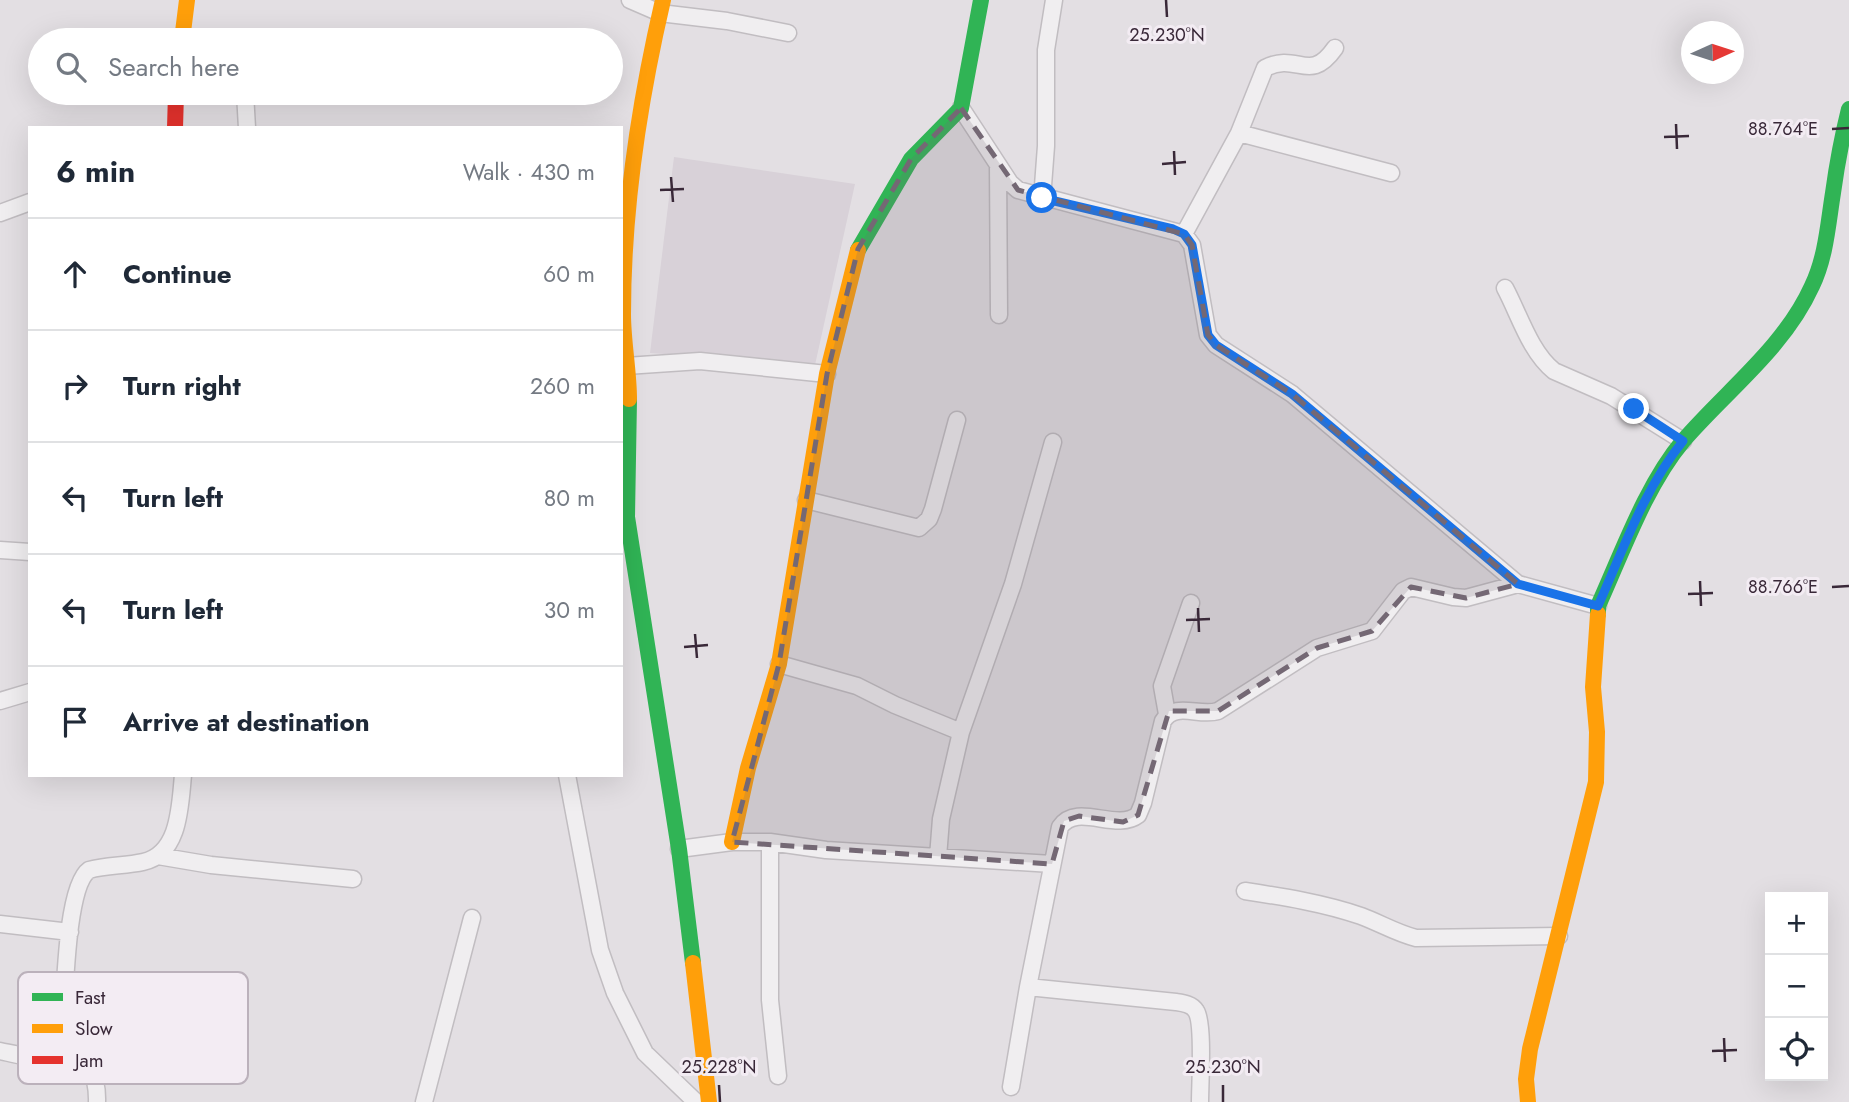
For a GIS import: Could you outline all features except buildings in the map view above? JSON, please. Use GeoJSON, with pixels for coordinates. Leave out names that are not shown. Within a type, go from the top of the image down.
{"type":"FeatureCollection","features":[{"type":"Feature","properties":{"kind":"street"},"geometry":{"type":"LineString","coordinates":[[184,28],[187,0]]}},
{"type":"Feature","properties":{"kind":"street"},"geometry":{"type":"LineString","coordinates":[[630,0],[788,33]]}},
{"type":"Feature","properties":{"kind":"street"},"geometry":{"type":"LineString","coordinates":[[732,842],[748,768],[779,663],[827,374],[858,249],[911,159],[961,108],[981,0]]}},
{"type":"Feature","properties":{"kind":"street"},"geometry":{"type":"LineString","coordinates":[[1042,198],[1046,146],[1045,72],[1054,0]]}},
{"type":"Feature","properties":{"kind":"street"},"geometry":{"type":"LineString","coordinates":[[662,6],[626,179],[623,304],[626,366],[624,519],[679,849],[709,1102]]}},
{"type":"Feature","properties":{"kind":"street"},"geometry":{"type":"LineString","coordinates":[[1184,234],[1239,132],[1265,68],[1274,63],[1285,62],[1315,66],[1325,61],[1335,48]]}},
{"type":"Feature","properties":{"kind":"street"},"geometry":{"type":"LineString","coordinates":[[175,126],[176,105]]}},
{"type":"Feature","properties":{"kind":"street"},"geometry":{"type":"LineString","coordinates":[[246,105],[247,126]]}},
{"type":"Feature","properties":{"kind":"street"},"geometry":{"type":"LineString","coordinates":[[961,108],[1010,183],[1018,190],[1184,234],[1192,245],[1208,335],[1216,345],[1292,394],[1518,584],[1598,606]]}},
{"type":"Feature","properties":{"kind":"street"},"geometry":{"type":"LineString","coordinates":[[1528,1102],[1526,1079],[1530,1049],[1596,782],[1597,732],[1593,688],[1598,606],[1660,471],[1683,441],[1783,335],[1811,289],[1825,246],[1844,150],[1849,109]]}},
{"type":"Feature","properties":{"kind":"street"},"geometry":{"type":"LineString","coordinates":[[1239,132],[1391,173]]}},
{"type":"Feature","properties":{"kind":"street"},"geometry":{"type":"LineString","coordinates":[[998,163],[999,315]]}},
{"type":"Feature","properties":{"kind":"street"},"geometry":{"type":"LineString","coordinates":[[0,213],[28,203]]}},
{"type":"Feature","properties":{"kind":"street"},"geometry":{"type":"LineString","coordinates":[[1505,288],[1538,353],[1547,365],[1611,396],[1683,441]]}},
{"type":"Feature","properties":{"kind":"street"},"geometry":{"type":"LineString","coordinates":[[626,366],[700,361],[827,374]]}},
{"type":"Feature","properties":{"kind":"street"},"geometry":{"type":"LineString","coordinates":[[806,500],[919,528],[929,519],[933,509],[957,420]]}},
{"type":"Feature","properties":{"kind":"street"},"geometry":{"type":"LineString","coordinates":[[938,857],[941,818],[961,732],[1013,584],[1053,442]]}},
{"type":"Feature","properties":{"kind":"street"},"geometry":{"type":"LineString","coordinates":[[0,550],[28,552]]}},
{"type":"Feature","properties":{"kind":"street"},"geometry":{"type":"LineString","coordinates":[[1011,1087],[1060,827],[1064,821],[1079,816],[1123,822],[1138,815],[1142,809],[1167,714],[1173,710],[1203,713],[1218,710],[1317,648],[1372,631],[1403,591],[1411,587],[1466,598],[1518,584]]}},
{"type":"Feature","properties":{"kind":"street"},"geometry":{"type":"LineString","coordinates":[[1167,714],[1162,695],[1164,678],[1191,603]]}},
{"type":"Feature","properties":{"kind":"street"},"geometry":{"type":"LineString","coordinates":[[779,663],[857,686],[961,732]]}},
{"type":"Feature","properties":{"kind":"street"},"geometry":{"type":"LineString","coordinates":[[0,701],[28,693]]}},
{"type":"Feature","properties":{"kind":"street"},"geometry":{"type":"LineString","coordinates":[[67,972],[71,911],[82,875],[100,867],[145,862],[158,856],[169,842],[175,828],[183,777]]}},
{"type":"Feature","properties":{"kind":"street"},"geometry":{"type":"LineString","coordinates":[[567,777],[600,950],[615,992],[645,1054],[696,1102]]}},
{"type":"Feature","properties":{"kind":"street"},"geometry":{"type":"LineString","coordinates":[[679,849],[732,842],[770,842],[825,850],[1052,864]]}},
{"type":"Feature","properties":{"kind":"street"},"geometry":{"type":"LineString","coordinates":[[770,842],[770,1000],[778,1076]]}},
{"type":"Feature","properties":{"kind":"street"},"geometry":{"type":"LineString","coordinates":[[158,856],[211,865],[353,879]]}},
{"type":"Feature","properties":{"kind":"street"},"geometry":{"type":"LineString","coordinates":[[1245,891],[1295,898],[1339,910],[1363,917],[1398,934],[1416,938],[1559,936]]}},
{"type":"Feature","properties":{"kind":"street"},"geometry":{"type":"LineString","coordinates":[[424,1102],[472,918]]}},
{"type":"Feature","properties":{"kind":"street"},"geometry":{"type":"LineString","coordinates":[[0,923],[70,932]]}},
{"type":"Feature","properties":{"kind":"street"},"geometry":{"type":"LineString","coordinates":[[1028,987],[1176,1002],[1192,1007],[1198,1012],[1200,1025],[1200,1102]]}},
{"type":"Feature","properties":{"kind":"street"},"geometry":{"type":"LineString","coordinates":[[0,1051],[18,1054]]}},
{"type":"Feature","properties":{"kind":"street"},"geometry":{"type":"LineString","coordinates":[[96,1084],[97,1102]]}},
{"type":"Feature","properties":{"kind":"highlighted area"},"geometry":{"type":"Polygon","coordinates":[[[961,108],[1018,190],[1184,234],[1192,245],[1208,335],[1216,345],[1292,394],[1518,584],[1466,598],[1411,587],[1372,631],[1317,648],[1218,711],[1169,711],[1138,815],[1123,822],[1079,816],[1064,821],[1052,864],[732,842],[779,664],[827,374],[858,249],[911,159],[961,108]]]}},
{"type":"Feature","properties":{"kind":"shaded area"},"geometry":{"type":"Polygon","coordinates":[[[674,157],[855,184],[815,365],[650,353],[674,157]]]}},
{"type":"Feature","properties":{"kind":"traffic: fast"},"geometry":{"type":"LineString","coordinates":[[858,250],[911,159],[961,108],[981,0]]}},
{"type":"Feature","properties":{"kind":"traffic: fast"},"geometry":{"type":"LineString","coordinates":[[1598,614],[1598,606],[1657,478],[1683,441],[1770,349],[1786,329],[1812,286],[1823,252],[1849,109]]}},
{"type":"Feature","properties":{"kind":"traffic: fast"},"geometry":{"type":"LineString","coordinates":[[629,399],[627,517],[679,849],[693,963]]}},
{"type":"Feature","properties":{"kind":"traffic: slow"},"geometry":{"type":"LineString","coordinates":[[184,28],[187,0]]}},
{"type":"Feature","properties":{"kind":"traffic: slow"},"geometry":{"type":"LineString","coordinates":[[629,399],[623,314],[629,195],[640,117],[663,0]]}},
{"type":"Feature","properties":{"kind":"traffic: slow"},"geometry":{"type":"LineString","coordinates":[[732,842],[748,768],[779,664],[827,374],[858,250]]}},
{"type":"Feature","properties":{"kind":"traffic: slow"},"geometry":{"type":"LineString","coordinates":[[1528,1102],[1526,1079],[1530,1049],[1596,782],[1597,732],[1593,687],[1598,614]]}},
{"type":"Feature","properties":{"kind":"traffic: slow"},"geometry":{"type":"LineString","coordinates":[[693,963],[709,1102]]}},
{"type":"Feature","properties":{"kind":"traffic: jam"},"geometry":{"type":"LineString","coordinates":[[175,126],[176,105]]}},
{"type":"Feature","properties":{"kind":"route"},"geometry":{"type":"LineString","coordinates":[[1042,198],[1173,229],[1189,238],[1208,335],[1216,345],[1292,394],[1518,584],[1598,606],[1660,471],[1683,441],[1634,409]]}}]}
